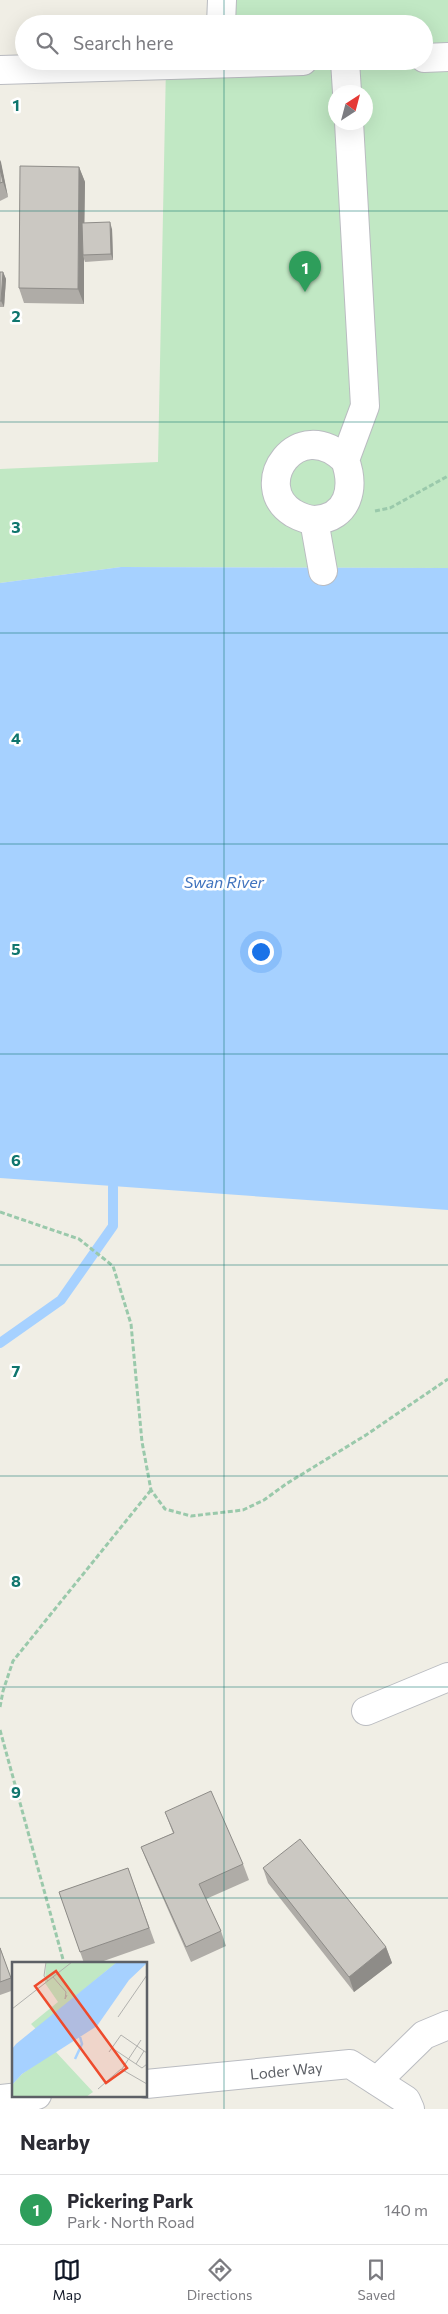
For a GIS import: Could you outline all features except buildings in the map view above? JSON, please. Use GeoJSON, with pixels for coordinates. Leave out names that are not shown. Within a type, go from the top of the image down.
{"type":"FeatureCollection","features":[{"type":"Feature","properties":{"kind":"street"},"geometry":{"type":"LineString","coordinates":[[221,15],[222,0]]}},
{"type":"Feature","properties":{"kind":"street"},"geometry":{"type":"LineString","coordinates":[[433,58],[448,57]]}},
{"type":"Feature","properties":{"kind":"street"},"geometry":{"type":"LineString","coordinates":[[0,70],[15,69]]}},
{"type":"Feature","properties":{"kind":"street"},"geometry":{"type":"LineString","coordinates":[[346,70],[347,85]]}},
{"type":"Feature","properties":{"kind":"street"},"geometry":{"type":"LineString","coordinates":[[345,460],[365,406],[349,130]]}},
{"type":"Feature","properties":{"kind":"street"},"geometry":{"type":"LineString","coordinates":[[308,444],[322,445],[335,450],[345,460],[351,476],[350,492],[343,507],[322,518],[300,517],[288,510],[280,498],[276,485],[278,471],[284,458],[294,449],[308,444]]}},
{"type":"Feature","properties":{"kind":"street"},"geometry":{"type":"LineString","coordinates":[[322,518],[323,571]]}},
{"type":"Feature","properties":{"kind":"street"},"geometry":{"type":"LineString","coordinates":[[366,1711],[446,1683]]}},
{"type":"Feature","properties":{"kind":"street"},"geometry":{"type":"LineString","coordinates":[[377,2081],[424,2034],[448,2025]]}},
{"type":"Feature","properties":{"kind":"street","name":"Loder Way"},"geometry":{"type":"LineString","coordinates":[[148,2084],[350,2064],[406,2100],[410,2109]]}},
{"type":"Feature","properties":{"kind":"street"},"geometry":{"type":"LineString","coordinates":[[0,2099],[27,2096]]}},
{"type":"Feature","properties":{"kind":"path"},"geometry":{"type":"LineString","coordinates":[[322,518],[390,508],[448,476]]}},
{"type":"Feature","properties":{"kind":"path"},"geometry":{"type":"LineString","coordinates":[[0,1212],[79,1240],[113,1266],[131,1324],[142,1442],[151,1490],[165,1509],[191,1516],[243,1510],[264,1500],[366,1436],[448,1379]]}},
{"type":"Feature","properties":{"kind":"path"},"geometry":{"type":"LineString","coordinates":[[0,1708],[3,1691],[13,1661],[151,1490]]}},
{"type":"Feature","properties":{"kind":"path"},"geometry":{"type":"LineString","coordinates":[[0,1730],[64,1962]]}},
{"type":"Feature","properties":{"kind":"green space"},"geometry":{"type":"Polygon","coordinates":[[[222,0],[448,0],[448,568],[121,567],[0,583],[0,469],[158,462],[166,70],[433,70],[433,15],[221,15],[222,0]]]}},
{"type":"Feature","properties":{"kind":"water","name":"Swan River"},"geometry":{"type":"Polygon","coordinates":[[[121,567],[448,568],[448,1210],[0,1178],[0,583],[121,567]]]}},
{"type":"Feature","properties":{"kind":"waterway"},"geometry":{"type":"LineString","coordinates":[[0,1343],[61,1300],[113,1226],[113,1187]]}},
{"type":"Feature","properties":{"kind":"place","name":"Pickering Park"},"geometry":{"type":"Point","coordinates":[305,292]}}]}
